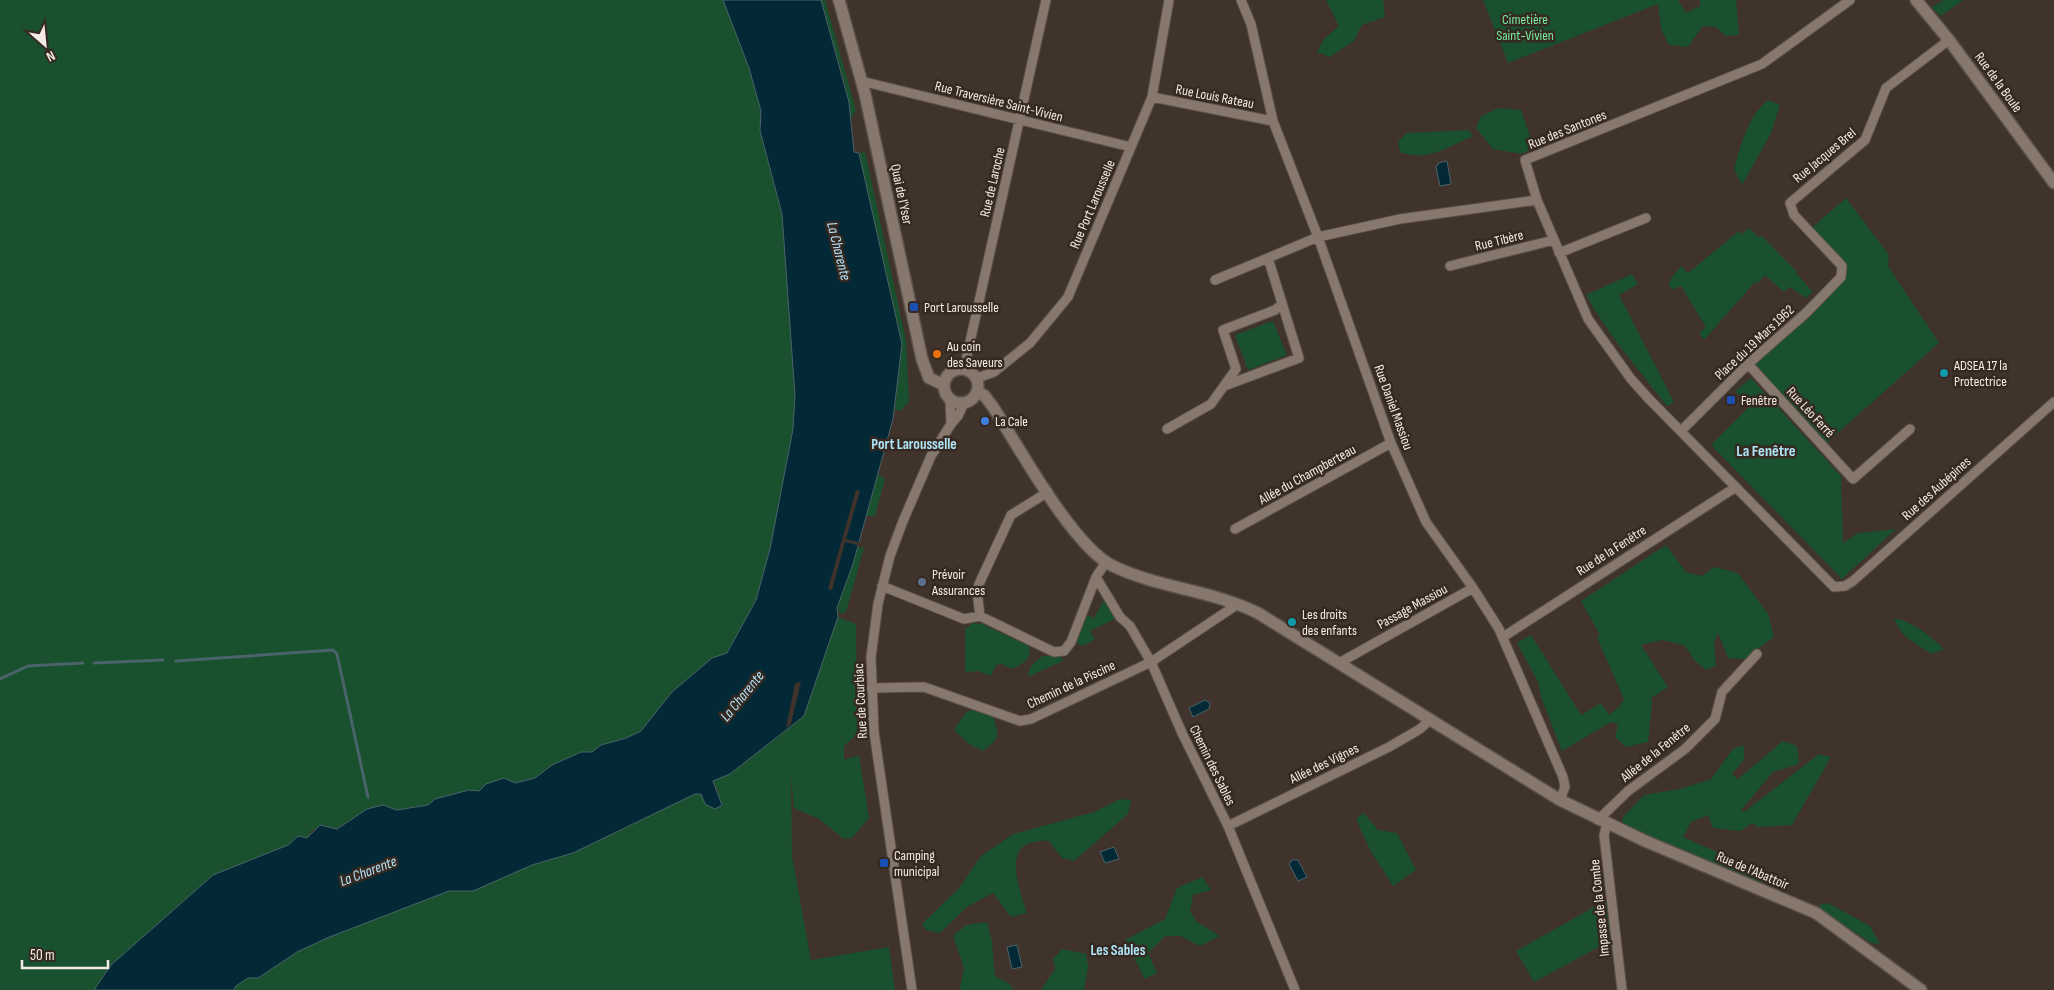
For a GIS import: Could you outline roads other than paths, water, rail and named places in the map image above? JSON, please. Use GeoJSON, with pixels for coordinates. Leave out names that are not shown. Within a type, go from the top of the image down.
{"type":"FeatureCollection","features":[{"type":"Feature","properties":{"kind":"street","name":"Quai de l'Yser"},"geometry":{"type":"LineString","coordinates":[[839,0],[861,81],[922,359],[929,378],[944,385]]}},
{"type":"Feature","properties":{"kind":"street","name":"Rue de Laroche"},"geometry":{"type":"LineString","coordinates":[[964,369],[1046,0]]}},
{"type":"Feature","properties":{"kind":"street","name":"Rue Port Larousselle"},"geometry":{"type":"LineString","coordinates":[[977,378],[994,372],[1030,342],[1068,297],[1152,97],[1169,0]]}},
{"type":"Feature","properties":{"kind":"street","name":"Rue Daniel Massiou"},"geometry":{"type":"LineString","coordinates":[[1241,0],[1251,24],[1273,122],[1318,237],[1392,443],[1426,522],[1473,588],[1503,637],[1564,777],[1565,787],[1560,800]]}},
{"type":"Feature","properties":{"kind":"street","name":"Rue des Santones"},"geometry":{"type":"LineString","coordinates":[[1537,200],[1525,160],[1762,64],[1850,0]]}},
{"type":"Feature","properties":{"kind":"street","name":"Rue de la Boule"},"geometry":{"type":"LineString","coordinates":[[1916,0],[1949,40],[2054,183]]}},
{"type":"Feature","properties":{"kind":"street","name":"Rue Jacques Brel"},"geometry":{"type":"LineString","coordinates":[[1843,271],[1838,261],[1794,215],[1790,203],[1865,140],[1886,88],[1949,40]]}},
{"type":"Feature","properties":{"kind":"street","name":"Rue Traversière Saint-Vivien"},"geometry":{"type":"LineString","coordinates":[[861,81],[1131,147]]}},
{"type":"Feature","properties":{"kind":"street","name":"Rue Louis Rateau"},"geometry":{"type":"LineString","coordinates":[[1152,97],[1273,122]]}},
{"type":"Feature","properties":{"kind":"street"},"geometry":{"type":"LineString","coordinates":[[1215,280],[1318,237],[1400,219],[1537,200],[1593,328],[1631,378],[1736,487]]}},
{"type":"Feature","properties":{"kind":"street"},"geometry":{"type":"LineString","coordinates":[[1560,253],[1646,218]]}},
{"type":"Feature","properties":{"kind":"street","name":"Rue Tibère"},"geometry":{"type":"LineString","coordinates":[[1450,266],[1554,240]]}},
{"type":"Feature","properties":{"kind":"street"},"geometry":{"type":"LineString","coordinates":[[1224,386],[1299,358],[1281,305],[1282,297],[1268,258]]}},
{"type":"Feature","properties":{"kind":"street","name":"Place du 19 Mars 1962"},"geometry":{"type":"LineString","coordinates":[[1681,432],[1748,364],[1806,312],[1841,277],[1843,271]]}},
{"type":"Feature","properties":{"kind":"street"},"geometry":{"type":"LineString","coordinates":[[1167,429],[1211,404],[1236,369],[1223,330],[1275,310],[1281,305]]}},
{"type":"Feature","properties":{"kind":"street","name":"Rue Léo Ferré"},"geometry":{"type":"LineString","coordinates":[[1748,364],[1853,479],[1910,429]]}},
{"type":"Feature","properties":{"kind":"street"},"geometry":{"type":"LineString","coordinates":[[950,399],[964,403],[972,400],[977,393],[977,378],[964,369],[953,371],[944,385],[950,399],[951,424]]}},
{"type":"Feature","properties":{"kind":"street","name":"Rue de l'Abattoir"},"geometry":{"type":"LineString","coordinates":[[977,393],[988,399],[1083,542],[1106,562],[1128,572],[1238,604],[1279,625],[1560,800],[1603,822],[1816,913],[1921,990]]}},
{"type":"Feature","properties":{"kind":"street","name":"Rue des Aubépines"},"geometry":{"type":"LineString","coordinates":[[1736,487],[1834,587],[1845,586],[2054,402]]}},
{"type":"Feature","properties":{"kind":"street","name":"Rue de Courbiac"},"geometry":{"type":"LineString","coordinates":[[912,990],[875,741],[871,658],[882,586],[890,556],[918,482],[964,403]]}},
{"type":"Feature","properties":{"kind":"street","name":"Allée du Champberteau"},"geometry":{"type":"LineString","coordinates":[[1235,528],[1392,443]]}},
{"type":"Feature","properties":{"kind":"street","name":"Rue de la Fenêtre"},"geometry":{"type":"LineString","coordinates":[[1503,637],[1736,487]]}},
{"type":"Feature","properties":{"kind":"street"},"geometry":{"type":"LineString","coordinates":[[980,616],[977,591],[979,584],[1012,515],[1048,492]]}},
{"type":"Feature","properties":{"kind":"street"},"geometry":{"type":"LineString","coordinates":[[882,586],[964,619],[980,616],[1054,652],[1064,651],[1071,642],[1096,577],[1106,562]]}},
{"type":"Feature","properties":{"kind":"street","name":"Chemin des Sables"},"geometry":{"type":"LineString","coordinates":[[1096,577],[1120,617],[1130,626],[1152,662],[1182,733],[1228,826],[1295,990]]}},
{"type":"Feature","properties":{"kind":"street","name":"Passage Massiou"},"geometry":{"type":"LineString","coordinates":[[1339,663],[1473,588]]}},
{"type":"Feature","properties":{"kind":"street","name":"Chemin de la Piscine"},"geometry":{"type":"LineString","coordinates":[[871,688],[924,687],[1020,721],[1031,719],[1152,662],[1238,604]]}},
{"type":"Feature","properties":{"kind":"street","name":"Allée de la Fenêtre"},"geometry":{"type":"LineString","coordinates":[[1603,822],[1628,791],[1685,749],[1715,719],[1722,692],[1756,654]]}},
{"type":"Feature","properties":{"kind":"street","name":"Allée des Vignes"},"geometry":{"type":"LineString","coordinates":[[1228,826],[1388,747],[1420,729],[1430,720]]}},
{"type":"Feature","properties":{"kind":"street","name":"Impasse de la Combe"},"geometry":{"type":"LineString","coordinates":[[1603,822],[1622,990]]}},
{"type":"Feature","properties":{"kind":"water","name":"La Charente"},"geometry":{"type":"Polygon","coordinates":[[[723,0],[821,0],[849,102],[854,152],[859,153],[902,344],[893,419],[853,564],[837,608],[838,617],[804,716],[730,774],[713,781],[722,805],[715,809],[705,804],[701,794],[695,794],[573,853],[532,865],[473,891],[449,891],[327,938],[297,952],[258,978],[248,978],[236,986],[234,990],[94,990],[111,965],[213,875],[288,845],[298,836],[307,838],[320,825],[337,829],[367,809],[383,805],[397,810],[428,805],[435,799],[469,790],[479,791],[486,784],[504,778],[515,783],[535,778],[552,765],[581,752],[592,752],[601,745],[626,738],[641,731],[671,693],[712,658],[727,653],[756,600],[770,549],[793,429],[795,396],[782,214],[760,131],[761,111],[749,68],[723,0]]]}},
{"type":"Feature","properties":{"kind":"water"},"geometry":{"type":"Polygon","coordinates":[[[1447,161],[1451,184],[1440,186],[1436,167],[1439,163],[1447,161]]]}},
{"type":"Feature","properties":{"kind":"water"},"geometry":{"type":"Polygon","coordinates":[[[1205,700],[1210,703],[1209,709],[1193,717],[1189,708],[1205,700]]]}},
{"type":"Feature","properties":{"kind":"water"},"geometry":{"type":"Polygon","coordinates":[[[1114,847],[1119,859],[1105,863],[1100,852],[1114,847]]]}},
{"type":"Feature","properties":{"kind":"water"},"geometry":{"type":"Polygon","coordinates":[[[1292,860],[1298,860],[1307,877],[1298,881],[1289,864],[1292,860]]]}},
{"type":"Feature","properties":{"kind":"water"},"geometry":{"type":"Polygon","coordinates":[[[1017,945],[1022,967],[1012,969],[1007,947],[1017,945]]]}},
{"type":"Feature","properties":{"kind":"waterway"},"geometry":{"type":"LineString","coordinates":[[176,661],[333,650],[337,654],[368,797]]}},
{"type":"Feature","properties":{"kind":"waterway"},"geometry":{"type":"LineString","coordinates":[[94,663],[163,660]]}},
{"type":"Feature","properties":{"kind":"waterway"},"geometry":{"type":"LineString","coordinates":[[0,679],[28,666],[83,663]]}},
{"type":"Feature","properties":{"kind":"place","name":"Port Larousselle"},"geometry":{"type":"Point","coordinates":[914,307]}},
{"type":"Feature","properties":{"kind":"place","name":"Au coin des Saveurs"},"geometry":{"type":"Point","coordinates":[937,354]}},
{"type":"Feature","properties":{"kind":"place","name":"ADSEA 17 la Protectrice"},"geometry":{"type":"Point","coordinates":[1944,373]}},
{"type":"Feature","properties":{"kind":"place","name":"Fenêtre"},"geometry":{"type":"Point","coordinates":[1731,400]}},
{"type":"Feature","properties":{"kind":"place","name":"La Cale"},"geometry":{"type":"Point","coordinates":[985,421]}},
{"type":"Feature","properties":{"kind":"place","name":"Prévoir Assurances"},"geometry":{"type":"Point","coordinates":[922,582]}},
{"type":"Feature","properties":{"kind":"place","name":"Les droits des enfants"},"geometry":{"type":"Point","coordinates":[1292,622]}},
{"type":"Feature","properties":{"kind":"place","name":"Camping municipal"},"geometry":{"type":"Point","coordinates":[884,863]}},
{"type":"Feature","properties":{"kind":"district","name":"Port Larousselle"},"geometry":{"type":"Point","coordinates":[914,444]}},
{"type":"Feature","properties":{"kind":"district","name":"La Fenêtre"},"geometry":{"type":"Point","coordinates":[1766,450]}},
{"type":"Feature","properties":{"kind":"district","name":"Les Sables"},"geometry":{"type":"Point","coordinates":[1118,950]}},
{"type":"Feature","properties":{"kind":"park label","name":"Cimetière Saint-Vivien"},"geometry":{"type":"Point","coordinates":[1525,28]}}]}
